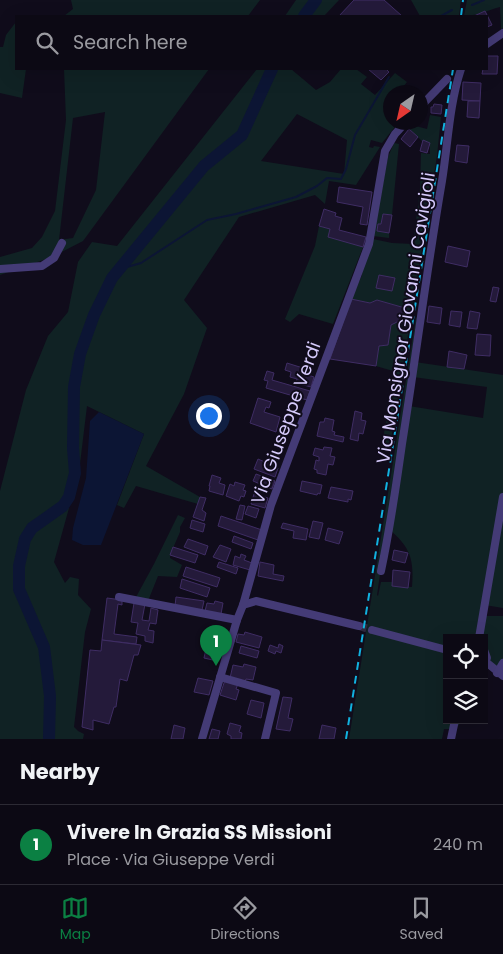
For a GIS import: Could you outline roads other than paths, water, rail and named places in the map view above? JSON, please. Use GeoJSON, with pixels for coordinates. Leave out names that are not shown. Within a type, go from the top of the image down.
{"type":"FeatureCollection","features":[{"type":"Feature","properties":{"kind":"street"},"geometry":{"type":"LineString","coordinates":[[488,43],[503,33]]}},
{"type":"Feature","properties":{"kind":"street","name":"Via Monsignor Giovanni Cavigioli"},"geometry":{"type":"LineString","coordinates":[[380,571],[390,530],[428,259],[446,155],[454,89],[461,70]]}},
{"type":"Feature","properties":{"kind":"street"},"geometry":{"type":"LineString","coordinates":[[428,99],[447,79]]}},
{"type":"Feature","properties":{"kind":"street","name":"Via Giuseppe Verdi"},"geometry":{"type":"LineString","coordinates":[[202,739],[271,505],[369,244],[385,151],[399,130]]}},
{"type":"Feature","properties":{"kind":"street"},"geometry":{"type":"LineString","coordinates":[[0,269],[42,266],[54,258],[62,243]]}},
{"type":"Feature","properties":{"kind":"street"},"geometry":{"type":"LineString","coordinates":[[481,634],[503,497]]}},
{"type":"Feature","properties":{"kind":"street"},"geometry":{"type":"LineString","coordinates":[[119,597],[236,620]]}},
{"type":"Feature","properties":{"kind":"street"},"geometry":{"type":"LineString","coordinates":[[243,605],[256,602],[359,626]]}},
{"type":"Feature","properties":{"kind":"street"},"geometry":{"type":"LineString","coordinates":[[374,631],[443,649]]}},
{"type":"Feature","properties":{"kind":"street"},"geometry":{"type":"LineString","coordinates":[[488,665],[500,675],[503,663]]}},
{"type":"Feature","properties":{"kind":"street"},"geometry":{"type":"LineString","coordinates":[[220,677],[276,693],[265,739]]}},
{"type":"Feature","properties":{"kind":"street"},"geometry":{"type":"LineString","coordinates":[[451,739],[454,724]]}},
{"type":"Feature","properties":{"kind":"water"},"geometry":{"type":"Polygon","coordinates":[[[99,412],[144,434],[101,545],[83,545],[72,540],[73,528],[86,478],[90,421],[99,412]]]}},
{"type":"Feature","properties":{"kind":"waterway"},"geometry":{"type":"LineString","coordinates":[[305,15],[316,0]]}},
{"type":"Feature","properties":{"kind":"waterway"},"geometry":{"type":"LineString","coordinates":[[472,5],[484,0]]}},
{"type":"Feature","properties":{"kind":"waterway"},"geometry":{"type":"LineString","coordinates":[[443,15],[452,10]]}},
{"type":"Feature","properties":{"kind":"waterway"},"geometry":{"type":"LineString","coordinates":[[49,739],[50,696],[44,647],[19,589],[19,566],[25,539],[32,528],[63,506],[69,497],[75,473],[73,448],[74,387],[80,354],[94,315],[112,278],[204,166],[242,135],[272,70]]}},
{"type":"Feature","properties":{"kind":"waterway"},"geometry":{"type":"LineString","coordinates":[[120,269],[141,263],[207,220],[296,197],[317,186],[327,178],[341,179],[346,169],[355,135],[389,77]]}},
{"type":"Feature","properties":{"kind":"tunnel"},"geometry":{"type":"LineString","coordinates":[[359,626],[372,630]]}},
{"type":"Feature","properties":{"kind":"railway"},"geometry":{"type":"LineString","coordinates":[[461,15],[463,0]]}},
{"type":"Feature","properties":{"kind":"railway"},"geometry":{"type":"LineString","coordinates":[[346,739],[453,70]]}},
{"type":"Feature","properties":{"kind":"place","name":"Vivere In Grazia SS Missioni"},"geometry":{"type":"Point","coordinates":[216,666]}}]}
